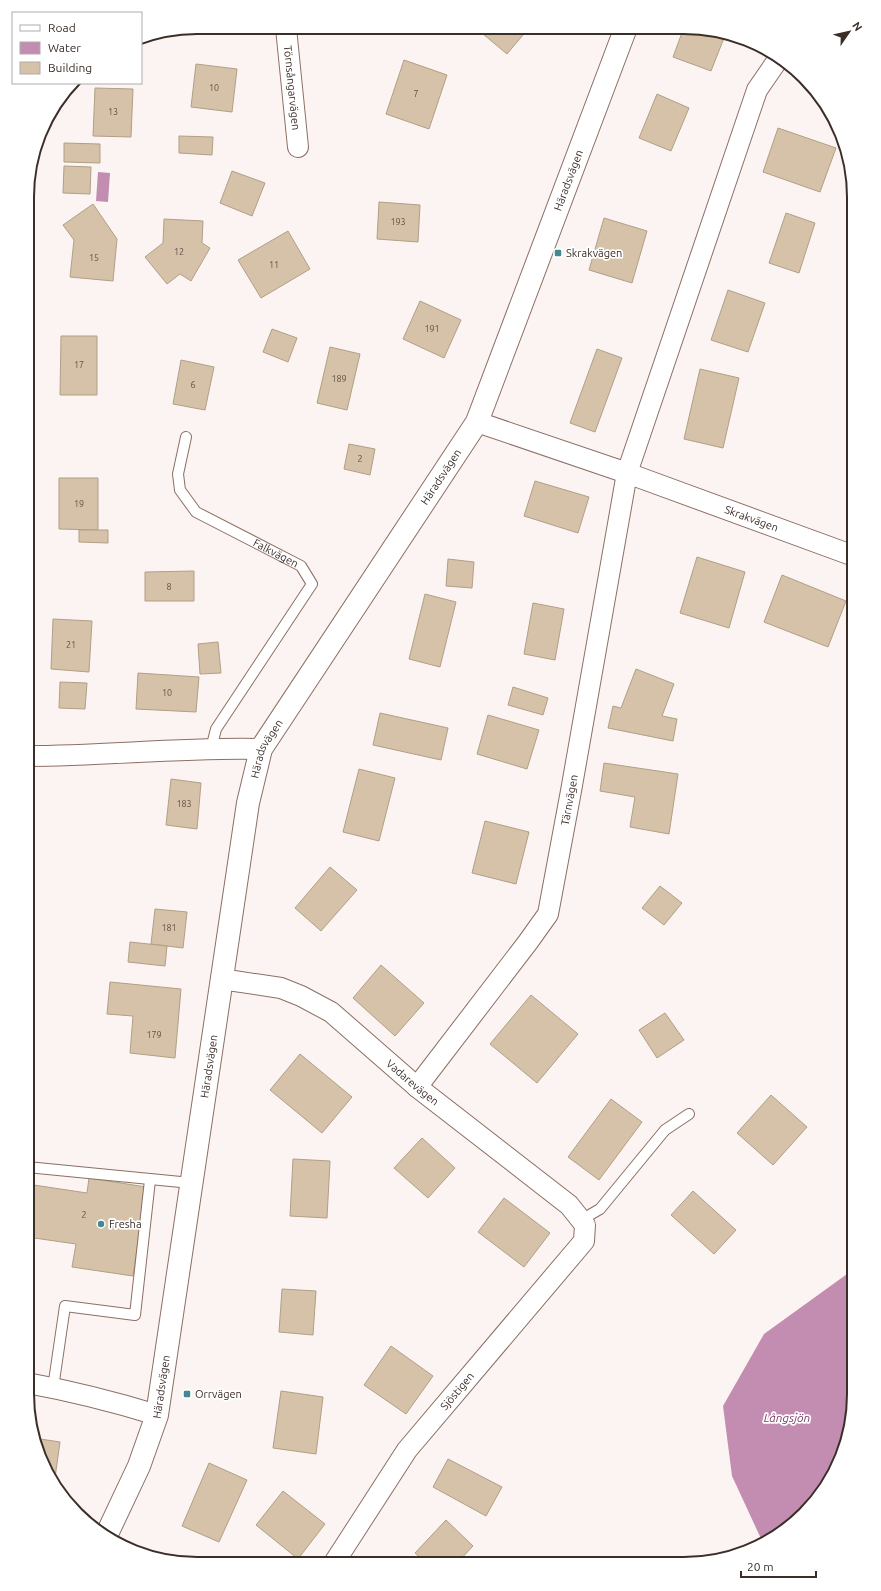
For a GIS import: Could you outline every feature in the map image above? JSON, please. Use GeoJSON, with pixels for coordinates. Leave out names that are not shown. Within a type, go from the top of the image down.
{"type":"FeatureCollection","features":[{"type":"Feature","properties":{"kind":"street","name":"Törnsångarvägen"},"geometry":{"type":"LineString","coordinates":[[287,34],[298,147]]}},
{"type":"Feature","properties":{"kind":"street","name":"Häradsvägen"},"geometry":{"type":"LineString","coordinates":[[108,1531],[139,1466],[157,1415],[248,803],[261,749],[477,422],[623,34]]}},
{"type":"Feature","properties":{"kind":"street"},"geometry":{"type":"LineString","coordinates":[[627,473],[757,90],[776,62]]}},
{"type":"Feature","properties":{"kind":"street","name":"Skrakvägen"},"geometry":{"type":"LineString","coordinates":[[477,422],[627,473],[847,553]]}},
{"type":"Feature","properties":{"kind":"street","name":"Tärnvägen"},"geometry":{"type":"LineString","coordinates":[[417,1087],[548,914],[570,799],[627,473]]}},
{"type":"Feature","properties":{"kind":"street"},"geometry":{"type":"LineString","coordinates":[[34,756],[71,756],[211,749],[261,749]]}},
{"type":"Feature","properties":{"kind":"street","name":"Vadarevägen"},"geometry":{"type":"LineString","coordinates":[[221,979],[281,988],[301,996],[331,1012],[417,1087],[569,1205],[583,1222]]}},
{"type":"Feature","properties":{"kind":"street","name":"Sjöstigen"},"geometry":{"type":"LineString","coordinates":[[338,1557],[407,1450],[584,1241],[583,1222]]}},
{"type":"Feature","properties":{"kind":"street"},"geometry":{"type":"LineString","coordinates":[[34,1384],[132,1407],[157,1415]]}},
{"type":"Feature","properties":{"kind":"lane","name":"Falkvägen"},"geometry":{"type":"LineString","coordinates":[[186,437],[178,474],[180,490],[196,512],[301,566],[312,584],[216,729],[211,749]]}},
{"type":"Feature","properties":{"kind":"lane"},"geometry":{"type":"LineString","coordinates":[[583,1222],[600,1209],[665,1130],[689,1114]]}},
{"type":"Feature","properties":{"kind":"lane"},"geometry":{"type":"LineString","coordinates":[[34,1168],[191,1184]]}},
{"type":"Feature","properties":{"kind":"lane"},"geometry":{"type":"LineString","coordinates":[[53,1388],[65,1306],[135,1315],[150,1180]]}},
{"type":"Feature","properties":{"kind":"water"},"geometry":{"type":"Polygon","coordinates":[[[98,172],[110,173],[108,202],[96,201],[98,172]]]}},
{"type":"Feature","properties":{"kind":"water","name":"Långsjön"},"geometry":{"type":"Polygon","coordinates":[[[847,1274],[847,1405],[844,1426],[835,1457],[820,1485],[807,1502],[792,1517],[775,1530],[761,1538],[732,1476],[723,1406],[764,1334],[847,1274]]]}},
{"type":"Feature","properties":{"kind":"building"},"geometry":{"type":"Polygon","coordinates":[[[483,34],[524,34],[507,54],[483,34]]]}},
{"type":"Feature","properties":{"kind":"building"},"geometry":{"type":"Polygon","coordinates":[[[682,34],[706,35],[724,39],[711,71],[673,57],[682,34]]]}},
{"type":"Feature","properties":{"kind":"building"},"geometry":{"type":"Polygon","coordinates":[[[404,60],[447,75],[429,129],[386,114],[404,60]]]}},
{"type":"Feature","properties":{"kind":"building"},"geometry":{"type":"Polygon","coordinates":[[[196,64],[237,69],[232,112],[191,107],[196,64]]]}},
{"type":"Feature","properties":{"kind":"building"},"geometry":{"type":"Polygon","coordinates":[[[803,87],[807,89],[812,96],[803,87]]]}},
{"type":"Feature","properties":{"kind":"building"},"geometry":{"type":"Polygon","coordinates":[[[95,88],[133,89],[131,137],[93,136],[95,88]]]}},
{"type":"Feature","properties":{"kind":"building"},"geometry":{"type":"Polygon","coordinates":[[[657,94],[689,108],[671,151],[639,138],[657,94]]]}},
{"type":"Feature","properties":{"kind":"building"},"geometry":{"type":"Polygon","coordinates":[[[778,128],[836,148],[820,192],[763,172],[778,128]]]}},
{"type":"Feature","properties":{"kind":"building"},"geometry":{"type":"Polygon","coordinates":[[[179,136],[213,137],[212,155],[179,153],[179,136]]]}},
{"type":"Feature","properties":{"kind":"building"},"geometry":{"type":"Polygon","coordinates":[[[64,143],[100,144],[100,163],[64,162],[64,143]]]}},
{"type":"Feature","properties":{"kind":"building"},"geometry":{"type":"Polygon","coordinates":[[[64,166],[91,167],[90,194],[63,193],[64,166]]]}},
{"type":"Feature","properties":{"kind":"building"},"geometry":{"type":"Polygon","coordinates":[[[232,171],[265,183],[252,216],[220,203],[232,171]]]}},
{"type":"Feature","properties":{"kind":"building"},"geometry":{"type":"Polygon","coordinates":[[[379,202],[420,205],[418,242],[377,239],[379,202]]]}},
{"type":"Feature","properties":{"kind":"building"},"geometry":{"type":"Polygon","coordinates":[[[93,204],[117,239],[113,281],[70,277],[74,240],[63,225],[93,204]]]}},
{"type":"Feature","properties":{"kind":"building"},"geometry":{"type":"Polygon","coordinates":[[[786,213],[815,223],[799,273],[769,263],[786,213]]]}},
{"type":"Feature","properties":{"kind":"building"},"geometry":{"type":"Polygon","coordinates":[[[604,218],[647,231],[632,283],[589,270],[604,218]]]}},
{"type":"Feature","properties":{"kind":"building"},"geometry":{"type":"Polygon","coordinates":[[[164,219],[203,221],[202,243],[210,248],[191,281],[180,274],[167,284],[145,257],[163,243],[164,219]]]}},
{"type":"Feature","properties":{"kind":"building"},"geometry":{"type":"Polygon","coordinates":[[[288,231],[310,269],[261,298],[238,260],[288,231]]]}},
{"type":"Feature","properties":{"kind":"building"},"geometry":{"type":"Polygon","coordinates":[[[728,290],[765,303],[748,352],[711,340],[728,290]]]}},
{"type":"Feature","properties":{"kind":"building"},"geometry":{"type":"Polygon","coordinates":[[[420,301],[461,320],[444,358],[403,339],[420,301]]]}},
{"type":"Feature","properties":{"kind":"building"},"geometry":{"type":"Polygon","coordinates":[[[272,329],[297,338],[288,362],[263,352],[272,329]]]}},
{"type":"Feature","properties":{"kind":"building"},"geometry":{"type":"Polygon","coordinates":[[[61,336],[97,336],[97,395],[60,395],[61,336]]]}},
{"type":"Feature","properties":{"kind":"building"},"geometry":{"type":"Polygon","coordinates":[[[330,347],[360,354],[347,410],[317,403],[330,347]]]}},
{"type":"Feature","properties":{"kind":"building"},"geometry":{"type":"Polygon","coordinates":[[[597,349],[622,358],[595,432],[570,423],[597,349]]]}},
{"type":"Feature","properties":{"kind":"building"},"geometry":{"type":"Polygon","coordinates":[[[181,360],[214,367],[205,410],[173,404],[181,360]]]}},
{"type":"Feature","properties":{"kind":"building"},"geometry":{"type":"Polygon","coordinates":[[[700,369],[739,378],[723,448],[684,439],[700,369]]]}},
{"type":"Feature","properties":{"kind":"building"},"geometry":{"type":"Polygon","coordinates":[[[349,444],[375,449],[370,475],[344,469],[349,444]]]}},
{"type":"Feature","properties":{"kind":"building"},"geometry":{"type":"Polygon","coordinates":[[[59,478],[98,478],[98,530],[59,529],[59,478]]]}},
{"type":"Feature","properties":{"kind":"building"},"geometry":{"type":"Polygon","coordinates":[[[535,481],[589,497],[578,533],[524,516],[535,481]]]}},
{"type":"Feature","properties":{"kind":"building"},"geometry":{"type":"Polygon","coordinates":[[[79,530],[108,530],[108,543],[79,542],[79,530]]]}},
{"type":"Feature","properties":{"kind":"building"},"geometry":{"type":"Polygon","coordinates":[[[697,557],[745,572],[729,628],[680,613],[697,557]]]}},
{"type":"Feature","properties":{"kind":"building"},"geometry":{"type":"Polygon","coordinates":[[[448,559],[474,562],[472,588],[446,586],[448,559]]]}},
{"type":"Feature","properties":{"kind":"building"},"geometry":{"type":"Polygon","coordinates":[[[194,571],[194,601],[145,601],[145,572],[194,571]]]}},
{"type":"Feature","properties":{"kind":"building"},"geometry":{"type":"Polygon","coordinates":[[[782,575],[846,601],[828,647],[764,622],[782,575]]]}},
{"type":"Feature","properties":{"kind":"building"},"geometry":{"type":"Polygon","coordinates":[[[425,594],[456,602],[440,667],[409,659],[425,594]]]}},
{"type":"Feature","properties":{"kind":"building"},"geometry":{"type":"Polygon","coordinates":[[[533,603],[564,609],[555,660],[524,654],[533,603]]]}},
{"type":"Feature","properties":{"kind":"building"},"geometry":{"type":"Polygon","coordinates":[[[53,619],[92,621],[89,672],[51,669],[53,619]]]}},
{"type":"Feature","properties":{"kind":"building"},"geometry":{"type":"Polygon","coordinates":[[[218,642],[221,673],[200,674],[198,644],[218,642]]]}},
{"type":"Feature","properties":{"kind":"building"},"geometry":{"type":"Polygon","coordinates":[[[636,669],[674,684],[662,716],[677,719],[673,741],[608,728],[613,706],[621,708],[636,669]]]}},
{"type":"Feature","properties":{"kind":"building"},"geometry":{"type":"Polygon","coordinates":[[[138,673],[199,677],[196,712],[136,709],[138,673]]]}},
{"type":"Feature","properties":{"kind":"building"},"geometry":{"type":"Polygon","coordinates":[[[60,682],[87,683],[85,709],[59,708],[60,682]]]}},
{"type":"Feature","properties":{"kind":"building"},"geometry":{"type":"Polygon","coordinates":[[[513,687],[548,698],[543,715],[508,705],[513,687]]]}},
{"type":"Feature","properties":{"kind":"building"},"geometry":{"type":"Polygon","coordinates":[[[380,713],[448,728],[441,760],[373,745],[380,713]]]}},
{"type":"Feature","properties":{"kind":"building"},"geometry":{"type":"Polygon","coordinates":[[[488,715],[539,730],[527,769],[477,754],[488,715]]]}},
{"type":"Feature","properties":{"kind":"building"},"geometry":{"type":"Polygon","coordinates":[[[604,763],[678,774],[669,834],[630,827],[635,797],[600,791],[604,763]]]}},
{"type":"Feature","properties":{"kind":"building"},"geometry":{"type":"Polygon","coordinates":[[[359,769],[395,778],[379,841],[343,832],[359,769]]]}},
{"type":"Feature","properties":{"kind":"building"},"geometry":{"type":"Polygon","coordinates":[[[171,779],[201,783],[197,829],[166,825],[171,779]]]}},
{"type":"Feature","properties":{"kind":"building"},"geometry":{"type":"Polygon","coordinates":[[[485,821],[529,832],[516,884],[472,873],[485,821]]]}},
{"type":"Feature","properties":{"kind":"building"},"geometry":{"type":"Polygon","coordinates":[[[330,867],[357,890],[321,931],[295,908],[330,867]]]}},
{"type":"Feature","properties":{"kind":"building"},"geometry":{"type":"Polygon","coordinates":[[[660,886],[682,903],[664,925],[642,908],[660,886]]]}},
{"type":"Feature","properties":{"kind":"building"},"geometry":{"type":"Polygon","coordinates":[[[155,909],[187,912],[183,948],[151,944],[155,909]]]}},
{"type":"Feature","properties":{"kind":"building"},"geometry":{"type":"Polygon","coordinates":[[[130,942],[167,946],[165,966],[128,962],[130,942]]]}},
{"type":"Feature","properties":{"kind":"building"},"geometry":{"type":"Polygon","coordinates":[[[381,965],[424,1003],[395,1036],[353,998],[381,965]]]}},
{"type":"Feature","properties":{"kind":"building"},"geometry":{"type":"Polygon","coordinates":[[[110,982],[181,989],[175,1058],[130,1053],[133,1016],[107,1014],[110,982]]]}},
{"type":"Feature","properties":{"kind":"building"},"geometry":{"type":"Polygon","coordinates":[[[531,995],[578,1034],[537,1083],[490,1044],[531,995]]]}},
{"type":"Feature","properties":{"kind":"building"},"geometry":{"type":"Polygon","coordinates":[[[665,1013],[684,1040],[657,1058],[639,1030],[665,1013]]]}},
{"type":"Feature","properties":{"kind":"building"},"geometry":{"type":"Polygon","coordinates":[[[300,1054],[352,1097],[322,1133],[270,1090],[300,1054]]]}},
{"type":"Feature","properties":{"kind":"building"},"geometry":{"type":"Polygon","coordinates":[[[771,1095],[807,1127],[773,1165],[737,1133],[771,1095]]]}},
{"type":"Feature","properties":{"kind":"building"},"geometry":{"type":"Polygon","coordinates":[[[611,1099],[642,1122],[599,1180],[568,1157],[611,1099]]]}},
{"type":"Feature","properties":{"kind":"building"},"geometry":{"type":"Polygon","coordinates":[[[422,1138],[455,1168],[428,1198],[394,1168],[422,1138]]]}},
{"type":"Feature","properties":{"kind":"building"},"geometry":{"type":"Polygon","coordinates":[[[293,1159],[330,1161],[327,1218],[290,1216],[293,1159]]]}},
{"type":"Feature","properties":{"kind":"building"},"geometry":{"type":"Polygon","coordinates":[[[89,1178],[146,1187],[133,1276],[72,1267],[76,1244],[34,1238],[34,1185],[87,1193],[89,1178]]]}},
{"type":"Feature","properties":{"kind":"building"},"geometry":{"type":"Polygon","coordinates":[[[693,1191],[736,1230],[714,1254],[671,1215],[693,1191]]]}},
{"type":"Feature","properties":{"kind":"building"},"geometry":{"type":"Polygon","coordinates":[[[504,1198],[550,1233],[524,1267],[478,1232],[504,1198]]]}},
{"type":"Feature","properties":{"kind":"building"},"geometry":{"type":"Polygon","coordinates":[[[282,1289],[316,1291],[313,1335],[279,1332],[282,1289]]]}},
{"type":"Feature","properties":{"kind":"building"},"geometry":{"type":"Polygon","coordinates":[[[391,1346],[433,1376],[406,1414],[364,1385],[391,1346]]]}},
{"type":"Feature","properties":{"kind":"building"},"geometry":{"type":"Polygon","coordinates":[[[281,1391],[323,1397],[316,1454],[273,1448],[281,1391]]]}},
{"type":"Feature","properties":{"kind":"building"},"geometry":{"type":"Polygon","coordinates":[[[41,1439],[60,1442],[55,1475],[46,1457],[41,1439]]]}},
{"type":"Feature","properties":{"kind":"building"},"geometry":{"type":"Polygon","coordinates":[[[448,1459],[502,1487],[486,1516],[433,1487],[448,1459]]]}},
{"type":"Feature","properties":{"kind":"building"},"geometry":{"type":"Polygon","coordinates":[[[209,1463],[247,1480],[219,1542],[182,1526],[209,1463]]]}},
{"type":"Feature","properties":{"kind":"building"},"geometry":{"type":"Polygon","coordinates":[[[283,1491],[325,1524],[300,1557],[296,1557],[256,1525],[283,1491]]]}},
{"type":"Feature","properties":{"kind":"building"},"geometry":{"type":"Polygon","coordinates":[[[446,1520],[473,1546],[463,1557],[420,1557],[415,1553],[446,1520]]]}},
{"type":"Feature","properties":{"kind":"place","name":"Skrakvägen"},"geometry":{"type":"Point","coordinates":[558,253]}},
{"type":"Feature","properties":{"kind":"place","name":"Fresha"},"geometry":{"type":"Point","coordinates":[101,1224]}},
{"type":"Feature","properties":{"kind":"place","name":"Orrvägen"},"geometry":{"type":"Point","coordinates":[187,1394]}}]}
